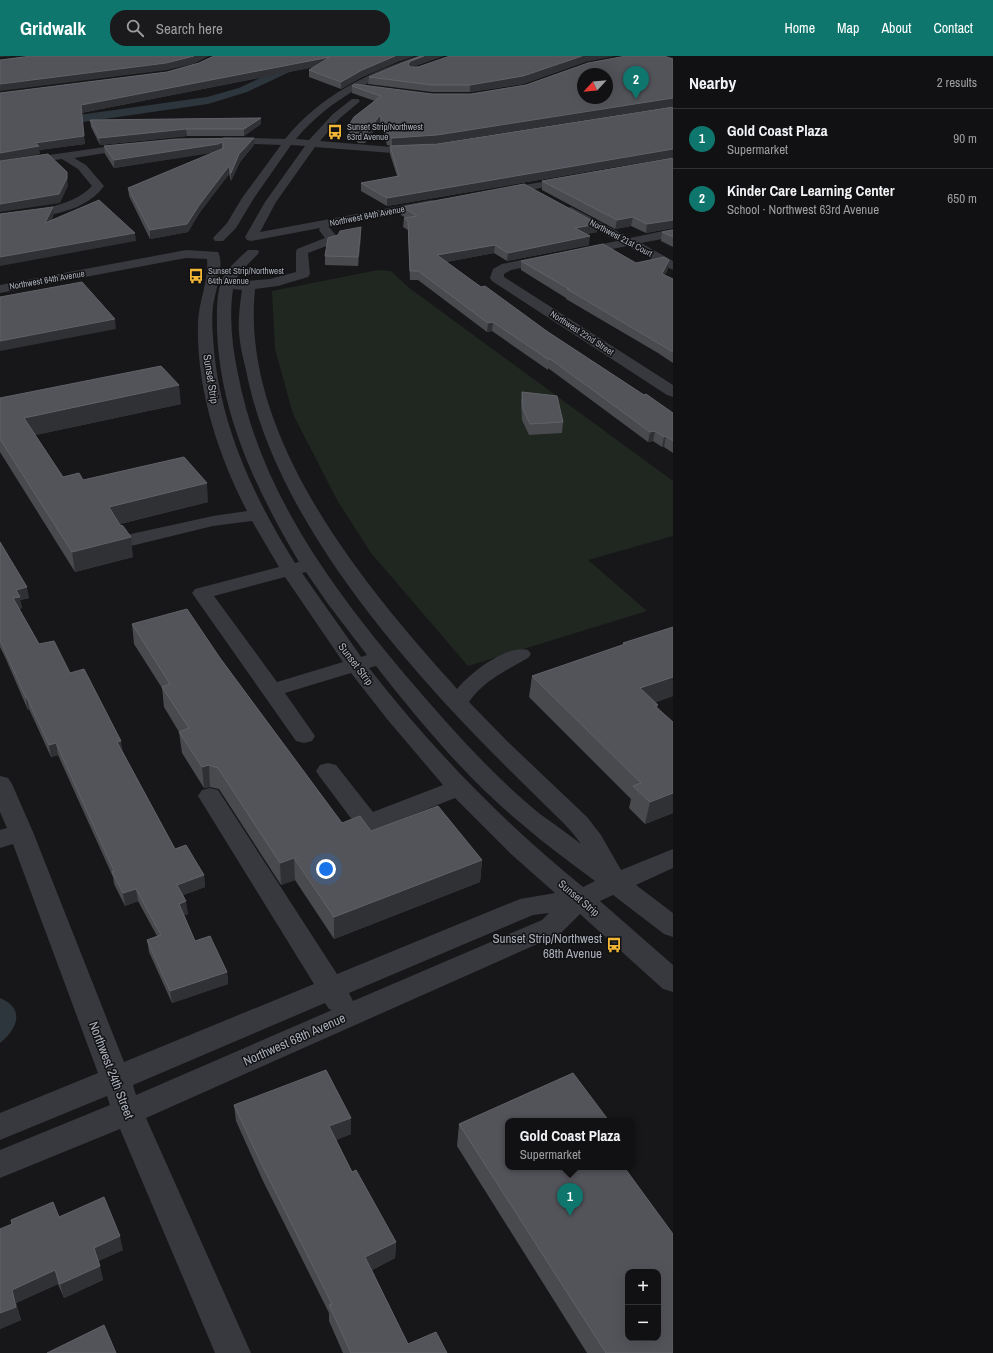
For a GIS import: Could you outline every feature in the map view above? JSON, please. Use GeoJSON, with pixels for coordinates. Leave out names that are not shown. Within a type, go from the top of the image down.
{"type":"FeatureCollection","features":[{"type":"Feature","properties":{"kind":"street"},"geometry":{"type":"LineString","coordinates":[[408,73],[431,59]]}},
{"type":"Feature","properties":{"kind":"street"},"geometry":{"type":"LineString","coordinates":[[219,250],[246,201],[288,142],[311,117],[325,105],[354,87],[384,72],[431,59]]}},
{"type":"Feature","properties":{"kind":"street"},"geometry":{"type":"LineString","coordinates":[[354,87],[373,89]]}},
{"type":"Feature","properties":{"kind":"street"},"geometry":{"type":"LineString","coordinates":[[257,249],[259,240],[251,237],[274,196],[333,118],[362,96]]}},
{"type":"Feature","properties":{"kind":"street"},"geometry":{"type":"LineString","coordinates":[[213,140],[288,142],[392,150],[430,148]]}},
{"type":"Feature","properties":{"kind":"street"},"geometry":{"type":"LineString","coordinates":[[0,165],[141,145]]}},
{"type":"Feature","properties":{"kind":"street"},"geometry":{"type":"LineString","coordinates":[[0,218],[69,207],[88,196],[98,186],[82,167],[64,156]]}},
{"type":"Feature","properties":{"kind":"street"},"geometry":{"type":"LineString","coordinates":[[489,198],[536,192],[582,181]]}},
{"type":"Feature","properties":{"kind":"street","name":"Northwest 21st Court"},"geometry":{"type":"LineString","coordinates":[[559,204],[673,266]]}},
{"type":"Feature","properties":{"kind":"street","name":"Northwest 64th Avenue"},"geometry":{"type":"LineString","coordinates":[[0,280],[219,250],[235,236],[251,237],[306,228],[350,218],[442,206],[294,236],[257,249],[219,250],[186,254],[168,258],[0,289]]}},
{"type":"Feature","properties":{"kind":"street"},"geometry":{"type":"LineString","coordinates":[[263,214],[270,221],[282,226],[306,228]]}},
{"type":"Feature","properties":{"kind":"street"},"geometry":{"type":"LineString","coordinates":[[227,286],[249,286],[288,281],[303,274],[302,252],[307,248],[325,244],[333,239],[326,230]]}},
{"type":"Feature","properties":{"kind":"street"},"geometry":{"type":"LineString","coordinates":[[629,242],[673,233]]}},
{"type":"Feature","properties":{"kind":"street","name":"Northwest 22nd Street"},"geometry":{"type":"LineString","coordinates":[[629,242],[507,267],[498,272],[497,278],[673,392]]}},
{"type":"Feature","properties":{"kind":"street","name":"Sunset Strip"},"geometry":{"type":"LineString","coordinates":[[257,249],[234,271],[227,286],[224,336],[228,369],[239,415],[257,463],[271,496],[310,565],[337,604],[424,712],[509,800],[531,820],[673,927]]}},
{"type":"Feature","properties":{"kind":"street","name":"Sunset Strip"},"geometry":{"type":"LineString","coordinates":[[219,250],[213,269],[206,305],[206,342],[209,371],[218,416],[234,466],[256,515],[288,570],[355,665],[409,731],[459,788],[518,847],[626,938],[673,981]]}},
{"type":"Feature","properties":{"kind":"street"},"geometry":{"type":"LineString","coordinates":[[168,258],[192,260],[213,269]]}},
{"type":"Feature","properties":{"kind":"street"},"geometry":{"type":"LineString","coordinates":[[249,286],[246,312],[247,338],[259,400],[273,439],[298,491],[339,558],[416,657],[482,728],[585,830],[616,884]]}},
{"type":"Feature","properties":{"kind":"street"},"geometry":{"type":"LineString","coordinates":[[228,369],[252,368]]}},
{"type":"Feature","properties":{"kind":"street"},"geometry":{"type":"LineString","coordinates":[[218,416],[239,415]]}},
{"type":"Feature","properties":{"kind":"street"},"geometry":{"type":"LineString","coordinates":[[131,540],[213,521],[256,515]]}},
{"type":"Feature","properties":{"kind":"street"},"geometry":{"type":"LineString","coordinates":[[304,736],[202,593],[339,558]]}},
{"type":"Feature","properties":{"kind":"street"},"geometry":{"type":"LineString","coordinates":[[458,703],[465,691],[484,674],[521,654]]}},
{"type":"Feature","properties":{"kind":"street"},"geometry":{"type":"LineString","coordinates":[[272,690],[380,658]]}},
{"type":"Feature","properties":{"kind":"street"},"geometry":{"type":"LineString","coordinates":[[328,771],[368,823],[459,788]]}},
{"type":"Feature","properties":{"kind":"street","name":"Northwest 24th Street"},"geometry":{"type":"LineString","coordinates":[[0,786],[11,835],[116,1079],[128,1112],[233,1353]]}},
{"type":"Feature","properties":{"kind":"street"},"geometry":{"type":"LineString","coordinates":[[210,796],[348,1016]]}},
{"type":"Feature","properties":{"kind":"street","name":"Northwest 68th Avenue"},"geometry":{"type":"LineString","coordinates":[[0,1127],[529,906],[579,899],[673,858]]}},
{"type":"Feature","properties":{"kind":"street","name":"Northwest 68th Avenue"},"geometry":{"type":"LineString","coordinates":[[0,1164],[128,1112],[551,927],[579,899]]}},
{"type":"Feature","properties":{"kind":"shaded area"},"geometry":{"type":"Polygon","coordinates":[[[378,270],[391,271],[408,287],[673,481],[673,536],[588,560],[647,611],[468,666],[371,553],[337,500],[293,414],[275,349],[272,291],[378,270]]]}},
{"type":"Feature","properties":{"kind":"shaded area"},"geometry":{"type":"Polygon","coordinates":[[[0,998],[13,1008],[16,1013],[16,1019],[11,1032],[0,1043],[0,998]]]}},
{"type":"Feature","properties":{"kind":"building"},"geometry":{"type":"Polygon","coordinates":[[[31,56],[194,56],[166,63],[0,84],[0,60],[31,56]]]}},
{"type":"Feature","properties":{"kind":"building"},"geometry":{"type":"Polygon","coordinates":[[[214,56],[395,56],[362,70],[341,82],[309,70],[330,57],[81,105],[84,136],[35,143],[39,146],[0,153],[0,93],[167,72],[199,63],[214,56]]]}},
{"type":"Feature","properties":{"kind":"building"},"geometry":{"type":"Polygon","coordinates":[[[424,56],[411,61],[408,64],[410,67],[418,67],[450,56],[582,56],[523,76],[470,85],[432,85],[369,77],[424,56]]]}},
{"type":"Feature","properties":{"kind":"building"},"geometry":{"type":"Polygon","coordinates":[[[626,56],[664,56],[673,59],[673,98],[437,135],[387,137],[380,115],[365,135],[358,135],[349,125],[354,117],[381,96],[352,86],[354,84],[432,94],[471,94],[526,85],[588,63],[626,56]]]}},
{"type":"Feature","properties":{"kind":"building"},"geometry":{"type":"Polygon","coordinates":[[[673,107],[673,149],[387,198],[361,183],[399,176],[390,146],[437,144],[673,107]]]}},
{"type":"Feature","properties":{"kind":"building"},"geometry":{"type":"Polygon","coordinates":[[[261,118],[244,129],[186,129],[99,138],[90,120],[261,118]]]}},
{"type":"Feature","properties":{"kind":"building"},"geometry":{"type":"Polygon","coordinates":[[[254,138],[239,154],[231,173],[229,166],[200,204],[187,224],[150,230],[128,188],[224,148],[222,142],[218,144],[114,160],[104,146],[177,139],[254,138]]]}},
{"type":"Feature","properties":{"kind":"building"},"geometry":{"type":"Polygon","coordinates":[[[48,154],[67,172],[67,178],[59,194],[0,204],[0,161],[48,154]]]}},
{"type":"Feature","properties":{"kind":"building"},"geometry":{"type":"Polygon","coordinates":[[[673,158],[673,220],[647,224],[633,217],[617,220],[542,181],[673,158]]]}},
{"type":"Feature","properties":{"kind":"building"},"geometry":{"type":"Polygon","coordinates":[[[524,184],[598,224],[575,228],[590,236],[508,253],[495,245],[437,255],[481,287],[485,286],[548,332],[644,395],[646,394],[673,413],[673,441],[655,431],[650,432],[549,358],[549,360],[493,322],[488,323],[418,271],[410,271],[408,221],[404,218],[417,216],[402,207],[524,184]]]}},
{"type":"Feature","properties":{"kind":"building"},"geometry":{"type":"Polygon","coordinates":[[[99,200],[135,233],[0,257],[0,214],[53,207],[45,223],[99,200]]]}},
{"type":"Feature","properties":{"kind":"building"},"geometry":{"type":"Polygon","coordinates":[[[361,227],[358,257],[325,256],[328,238],[338,235],[340,231],[361,227]]]}},
{"type":"Feature","properties":{"kind":"building"},"geometry":{"type":"Polygon","coordinates":[[[673,230],[673,237],[662,232],[673,230]]]}},
{"type":"Feature","properties":{"kind":"building"},"geometry":{"type":"Polygon","coordinates":[[[603,244],[636,263],[664,257],[669,260],[662,274],[673,279],[673,352],[521,261],[603,244]]]}},
{"type":"Feature","properties":{"kind":"building"},"geometry":{"type":"Polygon","coordinates":[[[82,282],[115,319],[0,341],[0,297],[82,282]]]}},
{"type":"Feature","properties":{"kind":"building"},"geometry":{"type":"Polygon","coordinates":[[[161,366],[179,385],[24,418],[63,477],[79,473],[83,480],[184,457],[207,483],[109,507],[120,525],[123,526],[131,537],[72,552],[0,439],[0,398],[161,366]]]}},
{"type":"Feature","properties":{"kind":"building"},"geometry":{"type":"Polygon","coordinates":[[[522,392],[557,396],[563,422],[530,424],[523,409],[522,392]]]}},
{"type":"Feature","properties":{"kind":"building"},"geometry":{"type":"Polygon","coordinates":[[[0,542],[27,587],[16,590],[20,597],[13,598],[39,644],[54,641],[70,673],[84,669],[121,741],[117,742],[175,849],[186,845],[204,875],[177,885],[186,901],[179,904],[195,941],[210,936],[227,972],[170,991],[147,940],[161,935],[136,889],[123,893],[112,872],[114,871],[56,743],[49,745],[0,640],[0,542]]]}},
{"type":"Feature","properties":{"kind":"building"},"geometry":{"type":"Polygon","coordinates":[[[187,609],[220,658],[342,823],[360,816],[371,831],[438,806],[482,860],[334,917],[294,858],[280,863],[218,768],[209,765],[202,767],[179,732],[189,728],[162,687],[170,684],[132,624],[187,609]]]}},
{"type":"Feature","properties":{"kind":"building"},"geometry":{"type":"Polygon","coordinates":[[[673,627],[673,677],[640,688],[658,705],[655,706],[673,722],[673,793],[650,802],[633,786],[641,783],[532,676],[625,644],[623,643],[673,627]]]}},
{"type":"Feature","properties":{"kind":"building"},"geometry":{"type":"Polygon","coordinates":[[[326,1070],[351,1118],[329,1126],[352,1172],[356,1170],[396,1242],[365,1257],[408,1344],[436,1332],[447,1353],[351,1353],[329,1305],[332,1304],[262,1165],[234,1105],[326,1070]]]}},
{"type":"Feature","properties":{"kind":"building"},"geometry":{"type":"Polygon","coordinates":[[[573,1073],[607,1118],[505,1118],[505,1170],[626,1170],[673,1234],[673,1353],[606,1353],[459,1124],[573,1073]]]}},
{"type":"Feature","properties":{"kind":"building"},"geometry":{"type":"Polygon","coordinates":[[[104,1197],[120,1236],[94,1248],[100,1266],[60,1284],[55,1270],[12,1290],[16,1307],[0,1313],[0,1229],[12,1224],[11,1220],[53,1202],[59,1217],[104,1197]]]}},
{"type":"Feature","properties":{"kind":"building"},"geometry":{"type":"Polygon","coordinates":[[[104,1325],[116,1353],[47,1353],[104,1325]]]}},
{"type":"Feature","properties":{"kind":"waterway"},"geometry":{"type":"LineString","coordinates":[[0,130],[208,100],[243,90],[315,56]]}},
{"type":"Feature","properties":{"kind":"place","name":"Kinder Care Learning Center"},"geometry":{"type":"Point","coordinates":[636,99]}},
{"type":"Feature","properties":{"kind":"place","name":"Sunset Strip/Northwest 63rd Avenue"},"geometry":{"type":"Point","coordinates":[335,132]}},
{"type":"Feature","properties":{"kind":"place","name":"Sunset Strip/Northwest 64th Avenue"},"geometry":{"type":"Point","coordinates":[196,276]}},
{"type":"Feature","properties":{"kind":"place","name":"Sunset Strip/Northwest 68th Avenue"},"geometry":{"type":"Point","coordinates":[614,945]}},
{"type":"Feature","properties":{"kind":"place","name":"Gold Coast Plaza"},"geometry":{"type":"Point","coordinates":[570,1216]}}]}
